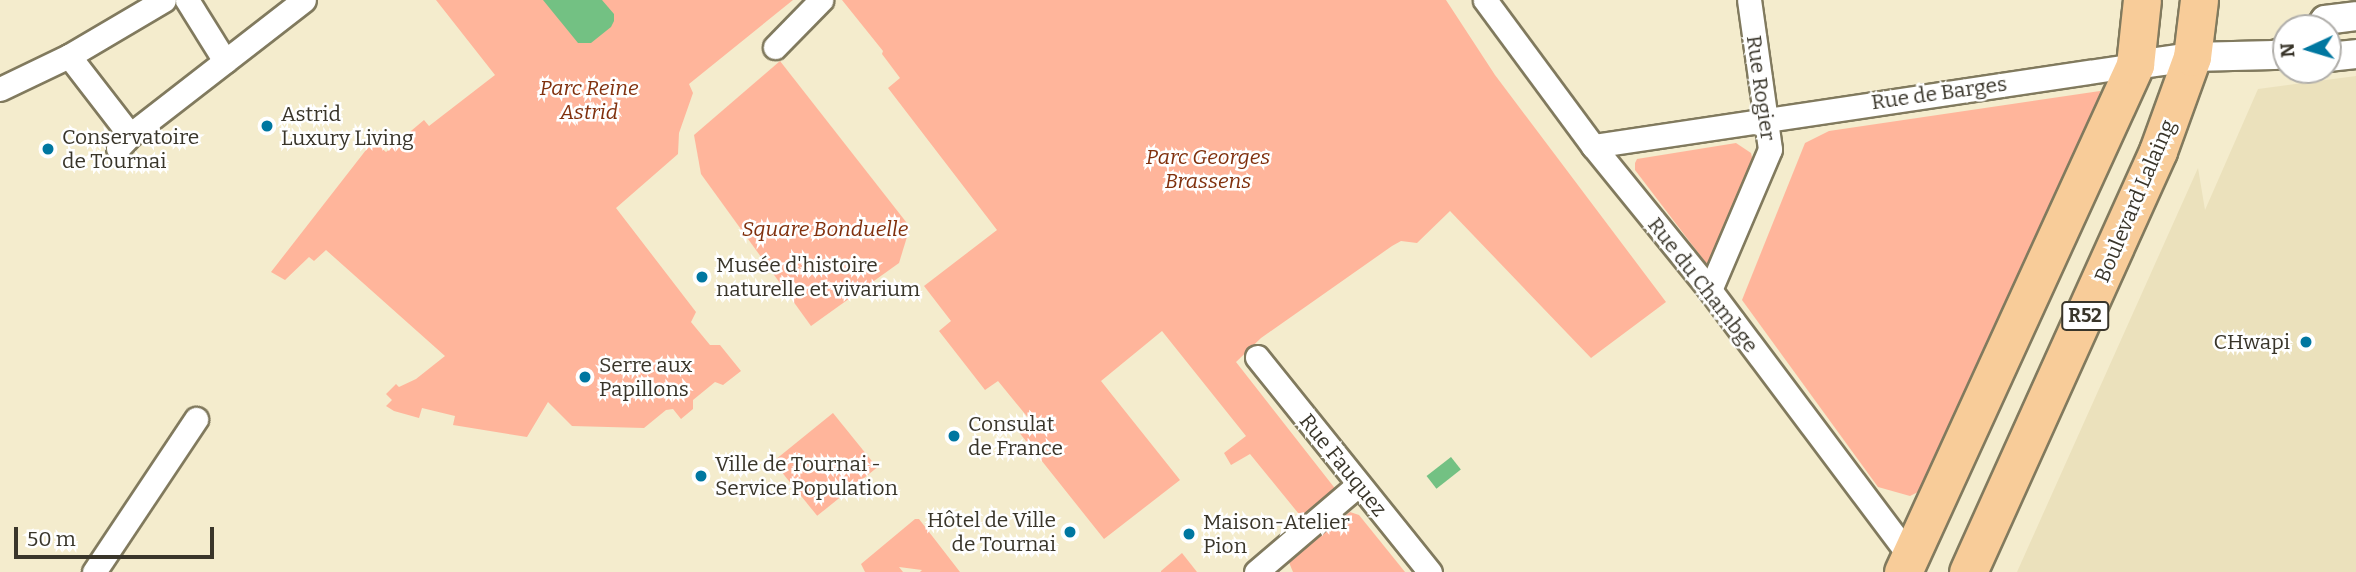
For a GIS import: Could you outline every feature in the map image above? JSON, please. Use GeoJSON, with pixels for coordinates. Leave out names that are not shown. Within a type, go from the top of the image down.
{"type":"FeatureCollection","features":[{"type":"Feature","properties":{"kind":"main road","name":"R52"},"geometry":{"type":"LineString","coordinates":[[1904,568],[2135,65],[2142,0]]}},
{"type":"Feature","properties":{"kind":"main road","name":"R52"},"geometry":{"type":"LineString","coordinates":[[2192,57],[2199,0]]}},
{"type":"Feature","properties":{"kind":"main road","name":"Boulevard Lalaing"},"geometry":{"type":"LineString","coordinates":[[1968,572],[2158,151],[2192,57]]}},
{"type":"Feature","properties":{"kind":"street"},"geometry":{"type":"LineString","coordinates":[[0,89],[69,55],[164,0]]}},
{"type":"Feature","properties":{"kind":"street"},"geometry":{"type":"LineString","coordinates":[[187,0],[225,61]]}},
{"type":"Feature","properties":{"kind":"street"},"geometry":{"type":"LineString","coordinates":[[69,55],[124,141],[304,0]]}},
{"type":"Feature","properties":{"kind":"street"},"geometry":{"type":"LineString","coordinates":[[775,47],[821,0]]}},
{"type":"Feature","properties":{"kind":"street","name":"Rue du Chambge"},"geometry":{"type":"LineString","coordinates":[[1485,0],[1593,146],[1710,290],[1904,568]]}},
{"type":"Feature","properties":{"kind":"street","name":"Rue Rogier"},"geometry":{"type":"LineString","coordinates":[[1710,290],[1770,149],[1749,0]]}},
{"type":"Feature","properties":{"kind":"street","name":"Rue de Barges"},"geometry":{"type":"LineString","coordinates":[[1593,146],[2192,57],[2272,55]]}},
{"type":"Feature","properties":{"kind":"street","name":"Rue Fauquez"},"geometry":{"type":"LineString","coordinates":[[1257,357],[1430,572]]}},
{"type":"Feature","properties":{"kind":"street"},"geometry":{"type":"LineString","coordinates":[[94,572],[196,419]]}},
{"type":"Feature","properties":{"kind":"street"},"geometry":{"type":"LineString","coordinates":[[1256,572],[1358,485]]}},
{"type":"Feature","properties":{"kind":"shaded area"},"geometry":{"type":"Polygon","coordinates":[[[543,0],[602,0],[614,14],[614,21],[611,27],[591,43],[578,43],[543,0]]]}},
{"type":"Feature","properties":{"kind":"shaded area"},"geometry":{"type":"Polygon","coordinates":[[[2356,76],[2356,572],[2017,572],[2198,168],[2205,210],[2258,89],[2296,84],[2342,84],[2342,78],[2356,76]]]}},
{"type":"Feature","properties":{"kind":"shaded area"},"geometry":{"type":"Polygon","coordinates":[[[1451,457],[1461,470],[1436,489],[1427,476],[1451,457]]]}},
{"type":"Feature","properties":{"kind":"green space","name":"Parc Reine Astrid"},"geometry":{"type":"Polygon","coordinates":[[[436,0],[793,0],[689,84],[693,93],[679,133],[678,154],[616,208],[696,312],[691,322],[710,345],[720,345],[741,371],[723,385],[715,382],[693,400],[693,409],[681,419],[673,409],[666,410],[644,428],[572,426],[548,402],[527,437],[453,425],[455,416],[422,408],[419,418],[394,411],[386,406],[392,400],[386,394],[396,384],[399,387],[416,379],[445,356],[326,250],[314,261],[309,257],[285,280],[271,272],[373,141],[386,152],[424,120],[429,126],[495,75],[436,0]]]}},
{"type":"Feature","properties":{"kind":"green space","name":"Parc Georges Brassens"},"geometry":{"type":"Polygon","coordinates":[[[842,0],[1446,0],[1495,75],[1666,302],[1591,358],[1450,211],[1417,243],[1401,241],[1392,246],[1261,338],[1236,362],[1337,491],[1303,519],[1250,454],[1231,465],[1224,453],[1246,436],[1162,331],[1101,381],[1180,480],[1104,539],[1018,431],[1030,420],[998,381],[985,390],[939,331],[951,321],[924,286],[997,230],[888,88],[900,78],[882,54],[883,51],[842,0]]]}},
{"type":"Feature","properties":{"kind":"green space","name":"Square Bonduelle"},"geometry":{"type":"Polygon","coordinates":[[[780,61],[910,227],[899,263],[811,326],[701,174],[694,135],[780,61]]]}},
{"type":"Feature","properties":{"kind":"green space"},"geometry":{"type":"Polygon","coordinates":[[[2100,91],[2099,114],[1930,486],[1910,496],[1878,487],[1742,300],[1805,143],[1829,131],[2100,91]]]}},
{"type":"Feature","properties":{"kind":"green space"},"geometry":{"type":"Polygon","coordinates":[[[1736,143],[1751,153],[1753,162],[1714,261],[1706,263],[1635,170],[1635,163],[1637,159],[1736,143]]]}},
{"type":"Feature","properties":{"kind":"green space"},"geometry":{"type":"Polygon","coordinates":[[[833,413],[877,467],[817,516],[773,461],[833,413]]]}},
{"type":"Feature","properties":{"kind":"green space"},"geometry":{"type":"Polygon","coordinates":[[[1350,512],[1359,515],[1405,572],[1293,572],[1288,560],[1350,512]]]}},
{"type":"Feature","properties":{"kind":"green space"},"geometry":{"type":"Polygon","coordinates":[[[915,519],[919,519],[960,572],[920,572],[922,570],[899,567],[903,572],[865,572],[861,564],[915,519]]]}},
{"type":"Feature","properties":{"kind":"green space"},"geometry":{"type":"Polygon","coordinates":[[[1182,553],[1197,572],[1161,572],[1161,571],[1182,553]]]}},
{"type":"Feature","properties":{"kind":"place","name":"Astrid Luxury Living"},"geometry":{"type":"Point","coordinates":[267,126]}},
{"type":"Feature","properties":{"kind":"place","name":"Conservatoire de Tournai"},"geometry":{"type":"Point","coordinates":[48,149]}},
{"type":"Feature","properties":{"kind":"place","name":"Musée d'histoire naturelle et vivarium"},"geometry":{"type":"Point","coordinates":[702,277]}},
{"type":"Feature","properties":{"kind":"place","name":"CHwapi"},"geometry":{"type":"Point","coordinates":[2306,342]}},
{"type":"Feature","properties":{"kind":"place","name":"Serre aux Papillons"},"geometry":{"type":"Point","coordinates":[585,377]}},
{"type":"Feature","properties":{"kind":"place","name":"Consulat de France"},"geometry":{"type":"Point","coordinates":[954,436]}},
{"type":"Feature","properties":{"kind":"place","name":"Ville de Tournai - Service Population"},"geometry":{"type":"Point","coordinates":[701,476]}},
{"type":"Feature","properties":{"kind":"place","name":"Hôtel de Ville de Tournai"},"geometry":{"type":"Point","coordinates":[1070,532]}},
{"type":"Feature","properties":{"kind":"place","name":"Maison-Atelier Pion"},"geometry":{"type":"Point","coordinates":[1189,534]}}]}
